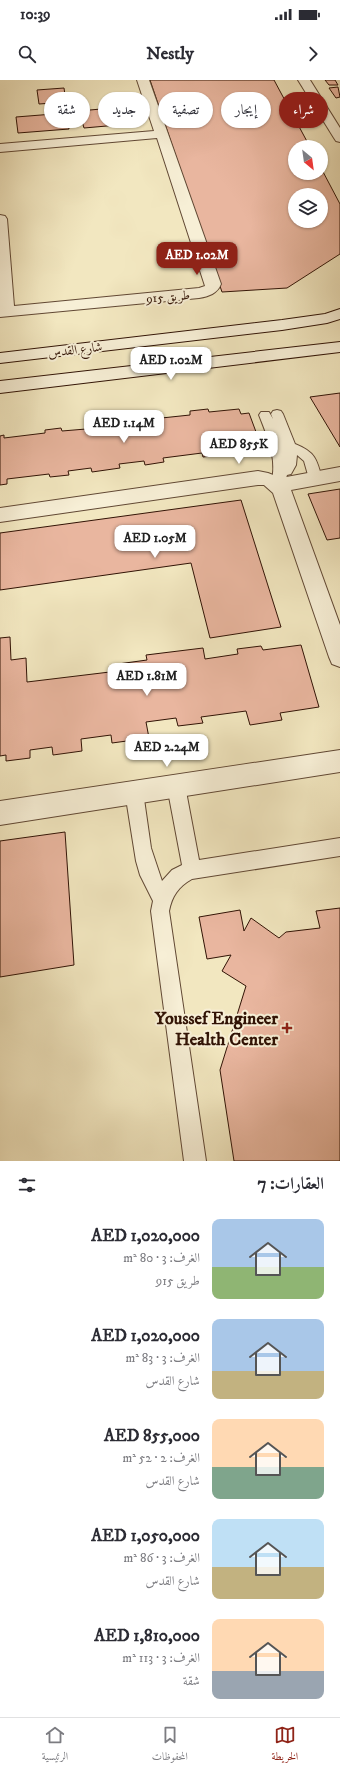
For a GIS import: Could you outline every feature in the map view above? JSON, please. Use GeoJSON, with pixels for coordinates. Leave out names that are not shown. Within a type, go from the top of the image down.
{"type":"FeatureCollection","features":[{"type":"Feature","properties":{"kind":"street","name":"طريق 915"},"geometry":{"type":"LineString","coordinates":[[3,312],[198,293],[210,290],[213,284],[143,80]]}},
{"type":"Feature","properties":{"kind":"street"},"geometry":{"type":"LineString","coordinates":[[304,80],[340,138]]}},
{"type":"Feature","properties":{"kind":"street"},"geometry":{"type":"LineString","coordinates":[[0,148],[162,134]]}},
{"type":"Feature","properties":{"kind":"street"},"geometry":{"type":"LineString","coordinates":[[0,219],[3,312]]}},
{"type":"Feature","properties":{"kind":"street","name":"شارع القدس"},"geometry":{"type":"LineString","coordinates":[[0,358],[282,325],[340,314]]}},
{"type":"Feature","properties":{"kind":"street","name":"شارع القدس"},"geometry":{"type":"LineString","coordinates":[[0,386],[340,347]]}},
{"type":"Feature","properties":{"kind":"street"},"geometry":{"type":"LineString","coordinates":[[0,515],[258,478],[269,480],[316,479],[340,474]]}},
{"type":"Feature","properties":{"kind":"street"},"geometry":{"type":"LineString","coordinates":[[280,480],[282,490],[340,657]]}},
{"type":"Feature","properties":{"kind":"street"},"geometry":{"type":"LineString","coordinates":[[0,813],[340,761]]}},
{"type":"Feature","properties":{"kind":"lane"},"geometry":{"type":"LineString","coordinates":[[271,415],[289,447],[291,459],[290,466],[280,480],[280,456],[271,415]]}},
{"type":"Feature","properties":{"kind":"lane"},"geometry":{"type":"LineString","coordinates":[[289,447],[304,452],[310,457],[316,479]]}},
{"type":"Feature","properties":{"kind":"lane"},"geometry":{"type":"LineString","coordinates":[[176,786],[192,870]]}},
{"type":"Feature","properties":{"kind":"lane"},"geometry":{"type":"LineString","coordinates":[[134,792],[146,866],[154,888],[162,899]]}},
{"type":"Feature","properties":{"kind":"lane"},"geometry":{"type":"LineString","coordinates":[[195,1161],[160,911],[165,891],[176,877],[192,870],[340,847]]}},
{"type":"Feature","properties":{"kind":"building"},"geometry":{"type":"Polygon","coordinates":[[[150,80],[274,80],[280,92],[279,92],[279,128],[300,128],[306,140],[288,140],[288,180],[327,180],[340,204],[340,254],[287,288],[222,292],[166,128],[213,128],[213,92],[158,92],[158,104],[150,80]]]}},
{"type":"Feature","properties":{"kind":"building"},"geometry":{"type":"Polygon","coordinates":[[[325,80],[335,80],[338,85],[329,85],[325,80]]]}},
{"type":"Feature","properties":{"kind":"building"},"geometry":{"type":"Polygon","coordinates":[[[338,87],[340,97],[336,98],[329,88],[338,87]]]}},
{"type":"Feature","properties":{"kind":"building"},"geometry":{"type":"Polygon","coordinates":[[[64,88],[65,92],[44,92],[44,104],[39,104],[37,90],[64,88]]]}},
{"type":"Feature","properties":{"kind":"building"},"geometry":{"type":"Polygon","coordinates":[[[98,109],[98,127],[90,127],[90,110],[98,109]]]}},
{"type":"Feature","properties":{"kind":"building"},"geometry":{"type":"Polygon","coordinates":[[[44,115],[44,128],[69,129],[18,133],[16,117],[44,115]]]}},
{"type":"Feature","properties":{"kind":"building"},"geometry":{"type":"Polygon","coordinates":[[[340,393],[340,447],[310,397],[340,393]]]}},
{"type":"Feature","properties":{"kind":"building"},"geometry":{"type":"Polygon","coordinates":[[[208,409],[209,412],[239,409],[241,414],[249,413],[259,440],[249,442],[251,447],[219,451],[220,455],[203,457],[202,453],[163,458],[164,462],[145,465],[144,461],[119,464],[120,468],[92,472],[91,468],[68,471],[69,475],[50,477],[49,474],[7,479],[7,484],[0,485],[0,436],[4,435],[4,438],[45,433],[45,430],[61,428],[62,431],[86,429],[85,424],[111,421],[112,426],[137,422],[136,417],[151,415],[152,419],[190,415],[190,411],[208,409]]]}},
{"type":"Feature","properties":{"kind":"building"},"geometry":{"type":"Polygon","coordinates":[[[340,489],[340,538],[327,540],[308,494],[340,489]]]}},
{"type":"Feature","properties":{"kind":"building"},"geometry":{"type":"Polygon","coordinates":[[[241,500],[281,627],[210,638],[191,563],[0,590],[0,533],[241,500]]]}},
{"type":"Feature","properties":{"kind":"building"},"geometry":{"type":"Polygon","coordinates":[[[10,637],[11,660],[26,658],[27,682],[118,671],[118,664],[147,660],[146,655],[203,648],[205,659],[238,654],[237,649],[261,646],[263,650],[301,645],[319,707],[280,713],[282,720],[250,725],[246,711],[201,717],[203,723],[178,726],[176,718],[146,722],[149,738],[112,743],[111,735],[81,739],[82,751],[53,755],[52,747],[30,750],[30,758],[6,761],[6,755],[0,756],[0,638],[10,637]]]}},
{"type":"Feature","properties":{"kind":"building"},"geometry":{"type":"Polygon","coordinates":[[[65,832],[74,965],[0,977],[0,841],[65,832]]]}},
{"type":"Feature","properties":{"kind":"building","name":"Youssef Engineer Health Center"},"geometry":{"type":"Polygon","coordinates":[[[340,908],[340,1161],[234,1161],[220,1070],[246,986],[222,971],[231,955],[207,959],[199,917],[240,910],[244,931],[251,918],[279,938],[286,932],[320,928],[316,911],[340,908]]]}},
{"type":"Feature","properties":{"kind":"place","name":"Youssef Engineer Health Center"},"geometry":{"type":"Point","coordinates":[287,1028]}}]}
